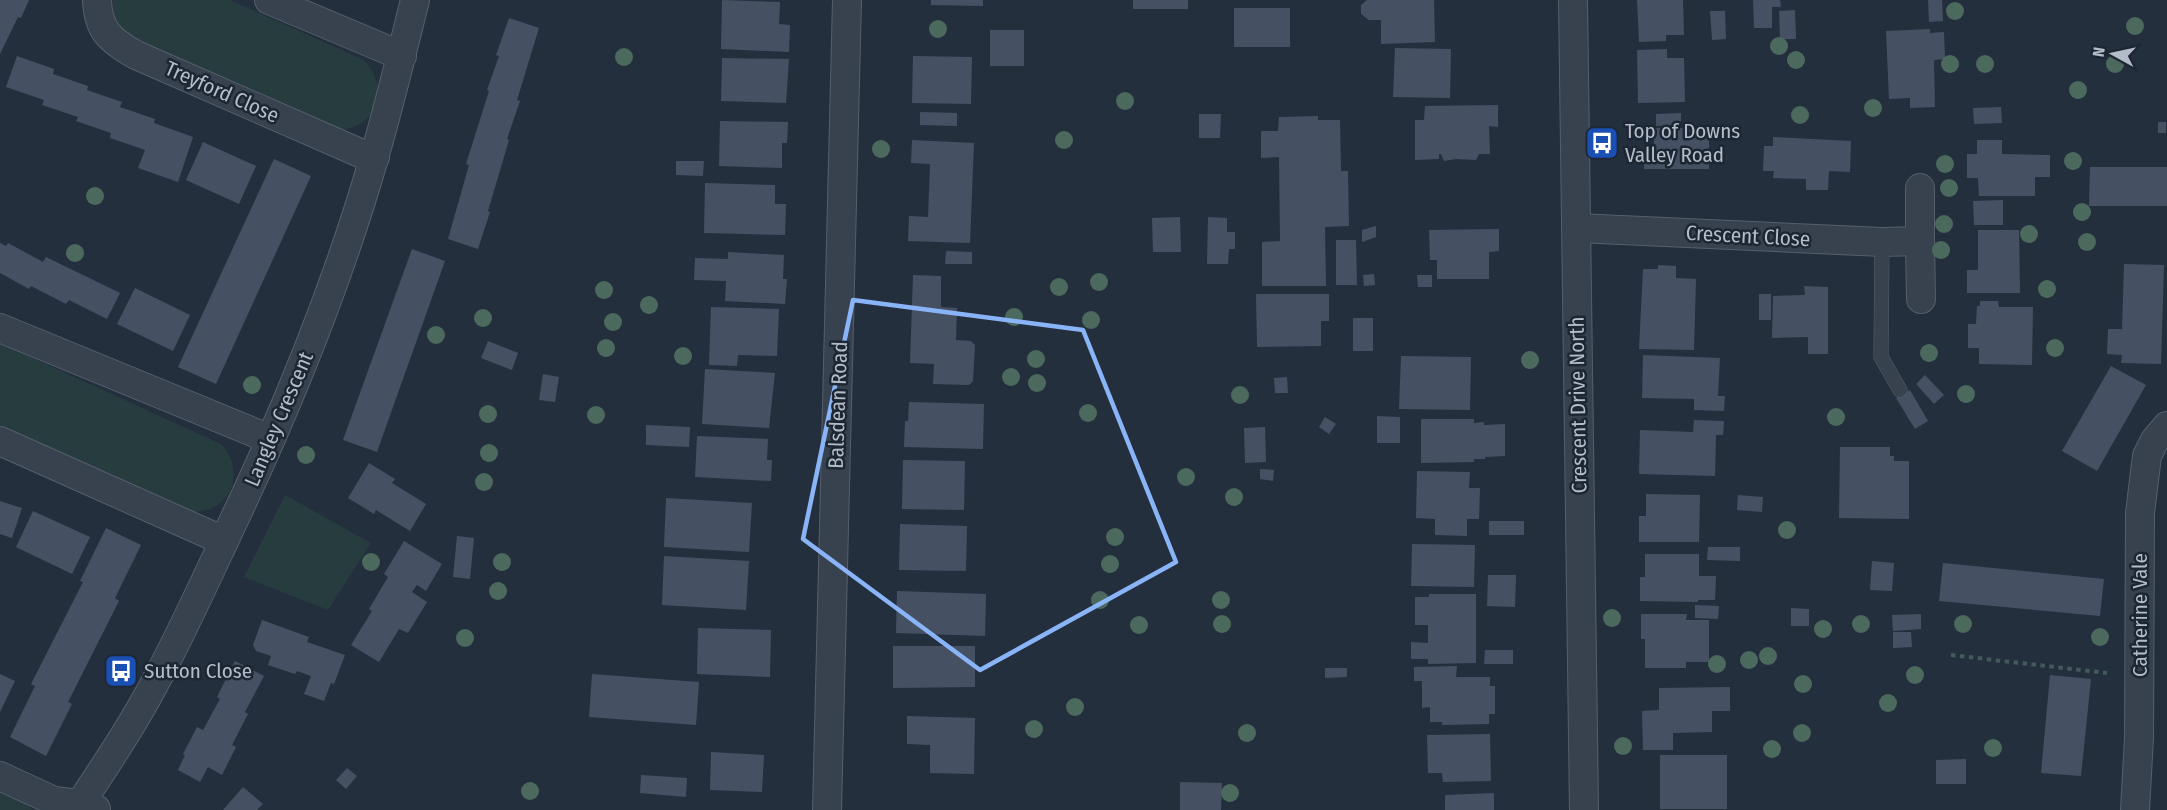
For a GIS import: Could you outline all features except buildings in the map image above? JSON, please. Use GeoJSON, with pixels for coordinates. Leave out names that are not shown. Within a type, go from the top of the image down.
{"type":"FeatureCollection","features":[{"type":"Feature","properties":{"kind":"street","name":"Treyford Close"},"geometry":{"type":"LineString","coordinates":[[97,0],[101,24],[117,45],[360,153],[375,157]]}},
{"type":"Feature","properties":{"kind":"street"},"geometry":{"type":"LineString","coordinates":[[269,0],[402,56]]}},
{"type":"Feature","properties":{"kind":"street","name":"Langley Crescent"},"geometry":{"type":"LineString","coordinates":[[84,808],[160,675],[250,487],[310,344],[375,157],[415,0]]}},
{"type":"Feature","properties":{"kind":"street","name":"Balsdean Road"},"geometry":{"type":"LineString","coordinates":[[827,810],[847,0]]}},
{"type":"Feature","properties":{"kind":"street","name":"Crescent Drive North"},"geometry":{"type":"LineString","coordinates":[[1573,0],[1584,810]]}},
{"type":"Feature","properties":{"kind":"street"},"geometry":{"type":"LineString","coordinates":[[1920,188],[1921,299]]}},
{"type":"Feature","properties":{"kind":"street","name":"Crescent Close"},"geometry":{"type":"LineString","coordinates":[[1577,228],[1882,242],[1920,241]]}},
{"type":"Feature","properties":{"kind":"street"},"geometry":{"type":"LineString","coordinates":[[0,328],[270,439]]}},
{"type":"Feature","properties":{"kind":"street","name":"Catherine Vale"},"geometry":{"type":"LineString","coordinates":[[2135,810],[2139,738],[2140,513],[2147,456],[2155,440],[2167,426]]}},
{"type":"Feature","properties":{"kind":"street"},"geometry":{"type":"LineString","coordinates":[[0,441],[224,541]]}},
{"type":"Feature","properties":{"kind":"street"},"geometry":{"type":"LineString","coordinates":[[0,776],[54,801],[84,808]]}},
{"type":"Feature","properties":{"kind":"lane"},"geometry":{"type":"LineString","coordinates":[[1882,242],[1881,357],[1900,390]]}},
{"type":"Feature","properties":{"kind":"path"},"geometry":{"type":"LineString","coordinates":[[1951,655],[2109,673]]}},
{"type":"Feature","properties":{"kind":"highlighted area"},"geometry":{"type":"Polygon","coordinates":[[[853,300],[1083,330],[1176,562],[980,670],[803,539],[853,300]]]}},
{"type":"Feature","properties":{"kind":"green space"},"geometry":{"type":"Polygon","coordinates":[[[113,0],[230,0],[362,59],[371,69],[376,80],[377,103],[372,113],[364,121],[340,130],[133,43],[113,18],[113,0]]]}},
{"type":"Feature","properties":{"kind":"green space"},"geometry":{"type":"Polygon","coordinates":[[[0,343],[221,444],[231,460],[233,469],[233,479],[227,496],[221,503],[209,509],[188,512],[0,428],[0,343]]]}},
{"type":"Feature","properties":{"kind":"green space"},"geometry":{"type":"Polygon","coordinates":[[[285,495],[371,543],[328,610],[244,577],[285,495]]]}},
{"type":"Feature","properties":{"kind":"green space"},"geometry":{"type":"Polygon","coordinates":[[[0,791],[27,804],[32,810],[0,810],[0,791]]]}},
{"type":"Feature","properties":{"kind":"place","name":"Top of Downs Valley Road"},"geometry":{"type":"Point","coordinates":[1602,143]}},
{"type":"Feature","properties":{"kind":"place","name":"Sutton Close"},"geometry":{"type":"Point","coordinates":[121,671]}}]}
